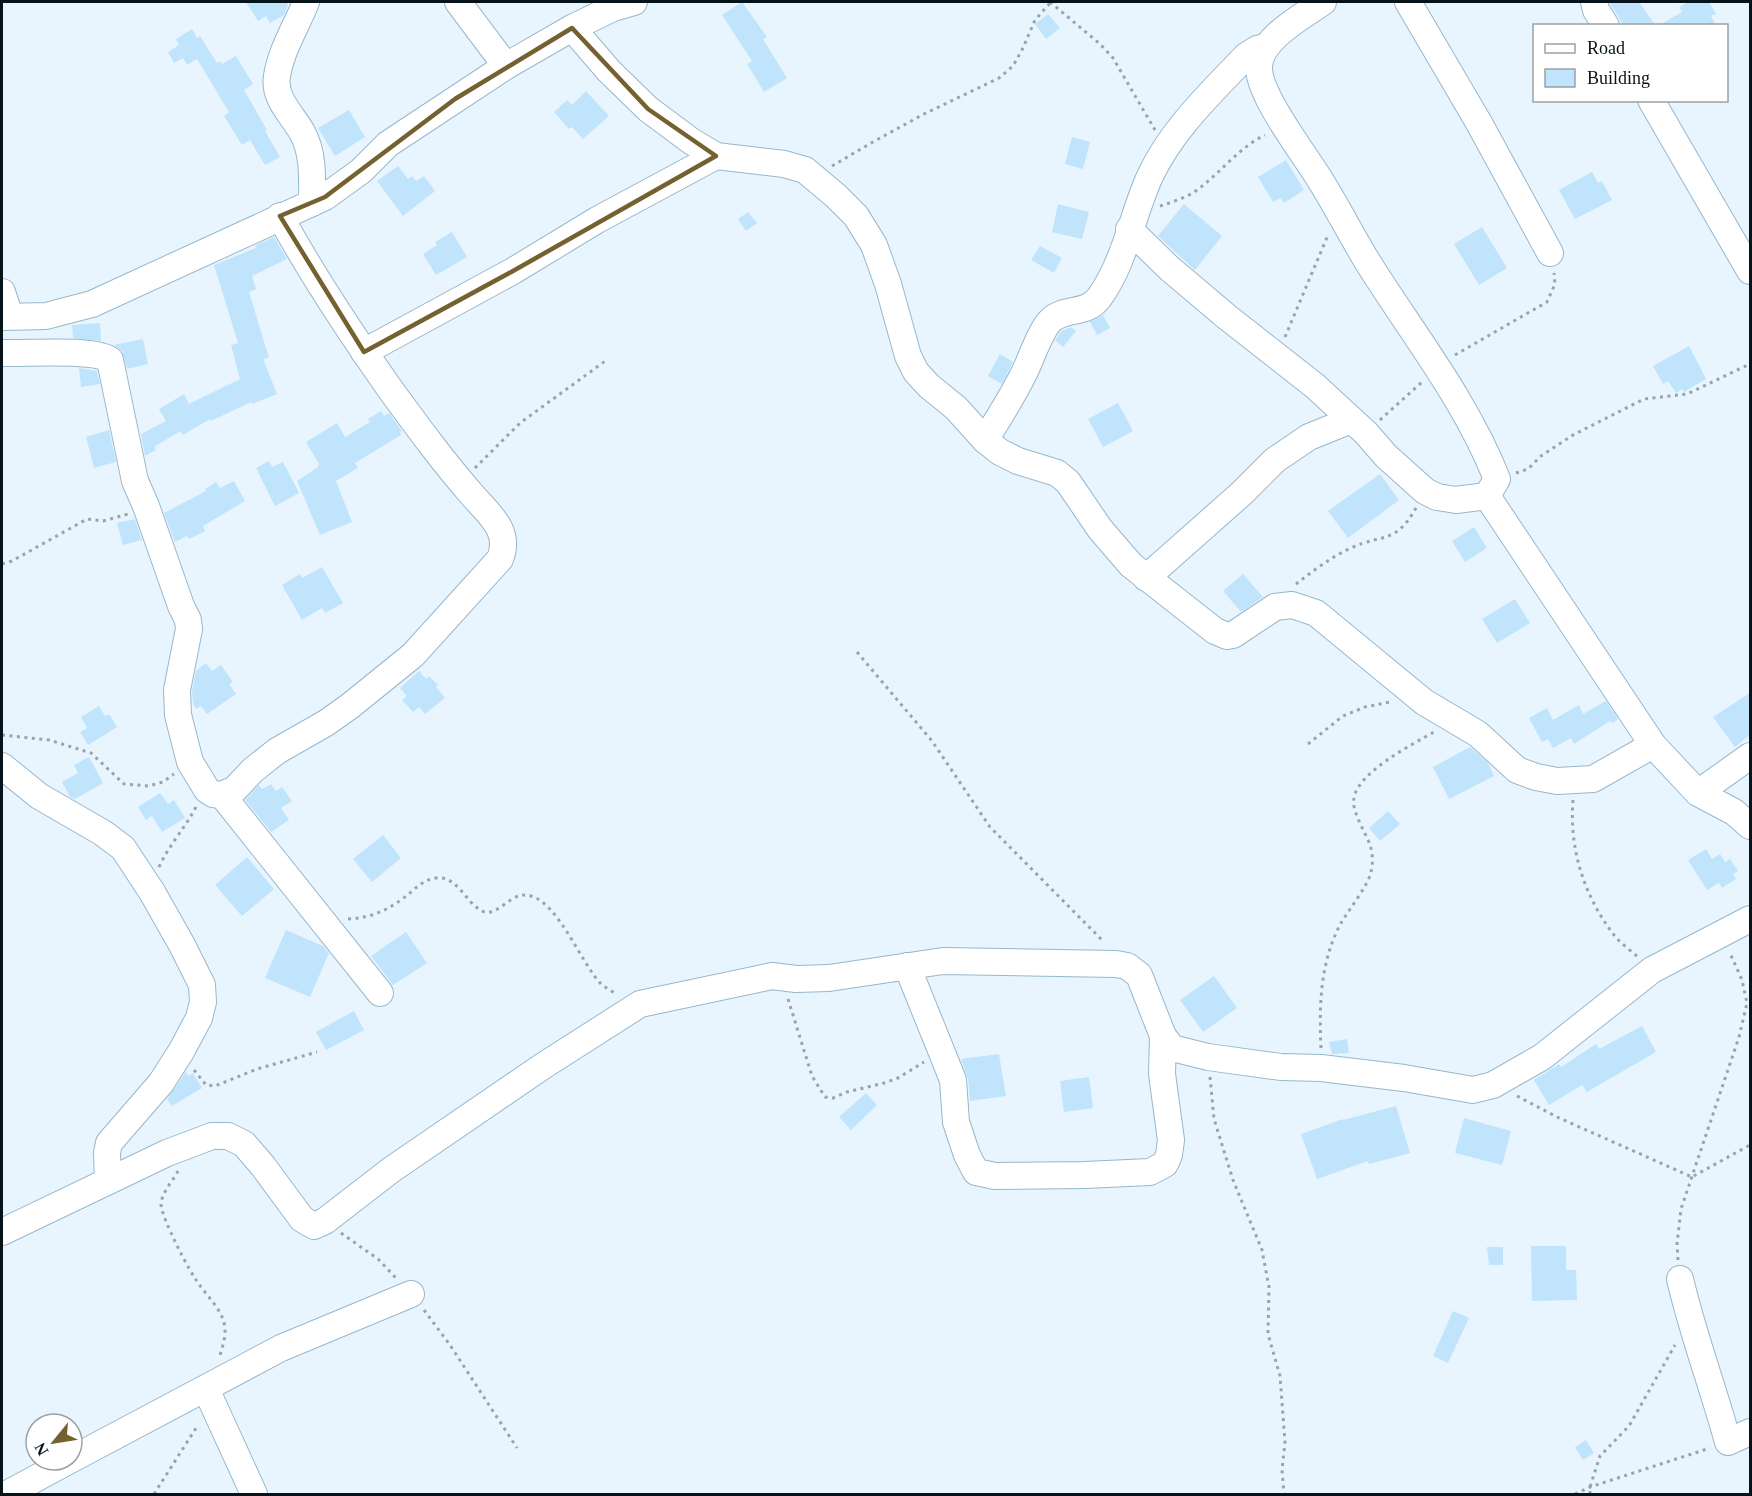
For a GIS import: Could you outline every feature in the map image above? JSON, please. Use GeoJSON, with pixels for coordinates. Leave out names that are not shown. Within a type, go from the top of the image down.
{"type":"FeatureCollection","features":[{"type":"Feature","properties":{"kind":"street"},"geometry":{"type":"LineString","coordinates":[[306,2],[282,57],[277,77],[278,92],[303,134],[309,153],[312,172],[312,203]]}},
{"type":"Feature","properties":{"kind":"street"},"geometry":{"type":"LineString","coordinates":[[458,2],[506,66]]}},
{"type":"Feature","properties":{"kind":"street"},"geometry":{"type":"LineString","coordinates":[[4,308],[46,316],[92,304],[325,197],[361,171],[388,144],[506,66],[572,28],[613,8],[634,2]]}},
{"type":"Feature","properties":{"kind":"street"},"geometry":{"type":"LineString","coordinates":[[1323,2],[1273,38],[1266,47],[1258,67],[1268,97],[1339,210],[1367,260],[1438,367],[1488,456],[1492,488],[1653,745],[1698,793],[1734,812],[1750,826]]}},
{"type":"Feature","properties":{"kind":"street"},"geometry":{"type":"LineString","coordinates":[[1408,2],[1485,132],[1551,252]]}},
{"type":"Feature","properties":{"kind":"street"},"geometry":{"type":"LineString","coordinates":[[1594,2],[1605,24]]}},
{"type":"Feature","properties":{"kind":"street"},"geometry":{"type":"LineString","coordinates":[[572,28],[609,71],[648,109],[691,141],[716,156],[784,164],[805,170],[815,177],[856,216],[874,245],[888,284],[908,356],[916,372],[1000,452],[1018,461],[1057,473],[1068,482],[1100,529],[1131,565],[1215,631],[1227,636],[1233,635],[1275,607],[1292,605],[1316,613],[1415,695],[1478,734],[1517,770],[1546,779],[1593,779],[1653,745]]}},
{"type":"Feature","properties":{"kind":"street"},"geometry":{"type":"LineString","coordinates":[[985,440],[1022,376],[1044,329],[1056,316],[1082,310],[1099,298],[1119,261],[1149,177],[1165,146],[1246,56],[1266,47]]}},
{"type":"Feature","properties":{"kind":"street"},"geometry":{"type":"LineString","coordinates":[[1652,102],[1750,271]]}},
{"type":"Feature","properties":{"kind":"street"},"geometry":{"type":"LineString","coordinates":[[364,352],[513,271],[597,220],[716,156]]}},
{"type":"Feature","properties":{"kind":"street"},"geometry":{"type":"LineString","coordinates":[[214,792],[236,789],[253,770],[277,751],[326,723],[413,655],[500,559],[504,550],[502,531],[448,468],[364,352],[309,270],[280,216]]}},
{"type":"Feature","properties":{"kind":"street"},"geometry":{"type":"LineString","coordinates":[[1132,222],[1169,268],[1277,358],[1315,386],[1425,491],[1437,497],[1456,500],[1492,488]]}},
{"type":"Feature","properties":{"kind":"street"},"geometry":{"type":"LineString","coordinates":[[2,353],[86,354],[104,356],[110,360],[135,481],[188,620],[189,629],[177,690],[178,714],[190,762],[380,993]]}},
{"type":"Feature","properties":{"kind":"street"},"geometry":{"type":"LineString","coordinates":[[1146,578],[1242,493],[1275,460],[1309,437],[1358,427]]}},
{"type":"Feature","properties":{"kind":"street"},"geometry":{"type":"LineString","coordinates":[[1698,793],[1750,756]]}},
{"type":"Feature","properties":{"kind":"street"},"geometry":{"type":"LineString","coordinates":[[2,766],[39,796],[103,833],[123,848],[152,892],[202,985],[203,1002],[199,1018],[183,1050],[161,1083],[109,1143],[108,1181]]}},
{"type":"Feature","properties":{"kind":"street"},"geometry":{"type":"LineString","coordinates":[[2,1232],[193,1142],[212,1136],[228,1136],[244,1144],[302,1218],[314,1226],[325,1221],[400,1164],[543,1066],[640,1004],[772,976],[796,979],[830,978],[943,961],[1116,964],[1127,966],[1139,975],[1163,1036],[1172,1048],[1208,1057],[1281,1067],[1321,1068],[1404,1078],[1473,1090],[1493,1086],[1542,1057],[1652,970],[1750,919]]}},
{"type":"Feature","properties":{"kind":"street"},"geometry":{"type":"LineString","coordinates":[[906,966],[953,1080],[956,1122],[967,1155],[976,1172],[994,1176],[1150,1172],[1165,1164],[1171,1140],[1162,1074],[1163,1036]]}},
{"type":"Feature","properties":{"kind":"street"},"geometry":{"type":"LineString","coordinates":[[1680,1279],[1689,1320],[1714,1389],[1739,1437]]}},
{"type":"Feature","properties":{"kind":"street"},"geometry":{"type":"LineString","coordinates":[[84,1453],[210,1392],[281,1348],[411,1294]]}},
{"type":"Feature","properties":{"kind":"street"},"geometry":{"type":"LineString","coordinates":[[210,1392],[254,1494]]}},
{"type":"Feature","properties":{"kind":"street"},"geometry":{"type":"LineString","coordinates":[[7,1494],[47,1472]]}},
{"type":"Feature","properties":{"kind":"path"},"geometry":{"type":"LineString","coordinates":[[815,177],[871,143],[999,78],[1012,66],[1035,20],[1051,2],[1113,58],[1165,146]]}},
{"type":"Feature","properties":{"kind":"path"},"geometry":{"type":"LineString","coordinates":[[1132,222],[1190,194],[1255,139],[1286,125]]}},
{"type":"Feature","properties":{"kind":"path"},"geometry":{"type":"LineString","coordinates":[[1277,358],[1300,298],[1339,210]]}},
{"type":"Feature","properties":{"kind":"path"},"geometry":{"type":"LineString","coordinates":[[1358,427],[1438,367],[1547,302],[1555,284],[1551,252]]}},
{"type":"Feature","properties":{"kind":"path"},"geometry":{"type":"LineString","coordinates":[[461,482],[520,423],[608,359]]}},
{"type":"Feature","properties":{"kind":"path"},"geometry":{"type":"LineString","coordinates":[[1492,488],[1528,469],[1541,456],[1573,435],[1644,399],[1687,393],[1750,364]]}},
{"type":"Feature","properties":{"kind":"path"},"geometry":{"type":"LineString","coordinates":[[1275,607],[1282,594],[1329,560],[1352,547],[1395,534],[1408,523],[1425,491]]}},
{"type":"Feature","properties":{"kind":"path"},"geometry":{"type":"LineString","coordinates":[[2,564],[12,561],[87,519],[104,521],[124,516],[146,506]]}},
{"type":"Feature","properties":{"kind":"path"},"geometry":{"type":"LineString","coordinates":[[857,652],[932,741],[990,827],[1127,966]]}},
{"type":"Feature","properties":{"kind":"path"},"geometry":{"type":"LineString","coordinates":[[1308,744],[1343,716],[1365,707],[1392,702]]}},
{"type":"Feature","properties":{"kind":"path"},"geometry":{"type":"LineString","coordinates":[[1321,1068],[1319,1009],[1323,971],[1333,938],[1371,876],[1373,858],[1371,846],[1359,818],[1354,798],[1363,782],[1392,756],[1455,721]]}},
{"type":"Feature","properties":{"kind":"path"},"geometry":{"type":"LineString","coordinates":[[2,735],[49,740],[91,753],[124,784],[149,786],[163,782],[190,762]]}},
{"type":"Feature","properties":{"kind":"path"},"geometry":{"type":"LineString","coordinates":[[1574,780],[1572,819],[1574,844],[1588,894],[1615,936],[1652,970]]}},
{"type":"Feature","properties":{"kind":"path"},"geometry":{"type":"LineString","coordinates":[[152,892],[160,865],[214,792]]}},
{"type":"Feature","properties":{"kind":"path"},"geometry":{"type":"LineString","coordinates":[[345,919],[365,918],[378,914],[401,900],[424,881],[439,877],[452,881],[464,896],[482,911],[489,913],[516,895],[531,895],[546,903],[601,984],[627,1001],[640,1004]]}},
{"type":"Feature","properties":{"kind":"path"},"geometry":{"type":"LineString","coordinates":[[1680,1279],[1677,1244],[1682,1209],[1747,1003],[1742,981],[1722,932]]}},
{"type":"Feature","properties":{"kind":"path"},"geometry":{"type":"LineString","coordinates":[[772,976],[787,995],[812,1076],[825,1097],[833,1098],[898,1078],[941,1051]]}},
{"type":"Feature","properties":{"kind":"path"},"geometry":{"type":"LineString","coordinates":[[183,1050],[200,1080],[206,1085],[215,1086],[257,1069],[317,1052]]}},
{"type":"Feature","properties":{"kind":"path"},"geometry":{"type":"LineString","coordinates":[[1208,1057],[1215,1119],[1233,1180],[1262,1250],[1269,1287],[1268,1334],[1280,1376],[1285,1442],[1282,1470],[1284,1494]]}},
{"type":"Feature","properties":{"kind":"path"},"geometry":{"type":"LineString","coordinates":[[1493,1086],[1692,1177]]}},
{"type":"Feature","properties":{"kind":"path"},"geometry":{"type":"LineString","coordinates":[[154,1494],[210,1392],[225,1335],[225,1324],[221,1315],[192,1273],[161,1205],[166,1191],[193,1142]]}},
{"type":"Feature","properties":{"kind":"path"},"geometry":{"type":"LineString","coordinates":[[1692,1177],[1750,1145]]}},
{"type":"Feature","properties":{"kind":"path"},"geometry":{"type":"LineString","coordinates":[[325,1221],[378,1259],[411,1294],[450,1345],[517,1448]]}},
{"type":"Feature","properties":{"kind":"path"},"geometry":{"type":"LineString","coordinates":[[1590,1494],[1600,1456],[1610,1443],[1622,1436],[1629,1426],[1689,1320]]}},
{"type":"Feature","properties":{"kind":"path"},"geometry":{"type":"LineString","coordinates":[[1575,1494],[1739,1437]]}},
{"type":"Feature","properties":{"kind":"highlighted area"},"geometry":{"type":"Polygon","coordinates":[[[572,28],[648,109],[716,156],[513,271],[364,352],[280,216],[325,197],[455,99],[572,28]]]}},
{"type":"Feature","properties":{"kind":"building"},"geometry":{"type":"Polygon","coordinates":[[[246,2],[290,2],[287,3],[284,15],[270,23],[266,16],[258,21],[246,2]]]}},
{"type":"Feature","properties":{"kind":"building"},"geometry":{"type":"Polygon","coordinates":[[[742,2],[767,37],[763,39],[787,78],[764,92],[747,64],[752,61],[722,15],[742,2]]]}},
{"type":"Feature","properties":{"kind":"building"},"geometry":{"type":"Polygon","coordinates":[[[1609,2],[1639,2],[1655,24],[1623,24],[1609,2]]]}},
{"type":"Feature","properties":{"kind":"building"},"geometry":{"type":"Polygon","coordinates":[[[1688,2],[1709,2],[1716,14],[1711,16],[1715,24],[1661,24],[1682,12],[1679,7],[1688,2]]]}},
{"type":"Feature","properties":{"kind":"building"},"geometry":{"type":"Polygon","coordinates":[[[1048,14],[1060,28],[1046,39],[1035,24],[1048,14]]]}},
{"type":"Feature","properties":{"kind":"building"},"geometry":{"type":"Polygon","coordinates":[[[192,29],[197,38],[200,36],[217,63],[220,61],[222,64],[236,56],[253,84],[244,90],[280,157],[265,165],[250,140],[242,145],[224,116],[229,112],[197,59],[187,65],[183,58],[174,63],[168,52],[179,45],[176,39],[192,29]]]}},
{"type":"Feature","properties":{"kind":"building"},"geometry":{"type":"Polygon","coordinates":[[[586,91],[609,116],[583,139],[572,127],[569,129],[554,112],[567,100],[572,105],[586,91]]]}},
{"type":"Feature","properties":{"kind":"building"},"geometry":{"type":"Polygon","coordinates":[[[349,110],[365,137],[335,156],[318,128],[349,110]]]}},
{"type":"Feature","properties":{"kind":"building"},"geometry":{"type":"Polygon","coordinates":[[[1072,137],[1090,142],[1083,169],[1065,164],[1072,137]]]}},
{"type":"Feature","properties":{"kind":"building"},"geometry":{"type":"Polygon","coordinates":[[[1286,160],[1304,190],[1284,203],[1281,198],[1273,202],[1258,177],[1286,160]]]}},
{"type":"Feature","properties":{"kind":"building"},"geometry":{"type":"Polygon","coordinates":[[[398,166],[408,179],[412,176],[416,181],[424,176],[435,191],[403,216],[377,181],[398,166]]]}},
{"type":"Feature","properties":{"kind":"building"},"geometry":{"type":"Polygon","coordinates":[[[1592,172],[1598,183],[1602,181],[1612,200],[1575,219],[1559,190],[1592,172]]]}},
{"type":"Feature","properties":{"kind":"building"},"geometry":{"type":"Polygon","coordinates":[[[1058,204],[1089,212],[1082,239],[1052,232],[1058,204]]]}},
{"type":"Feature","properties":{"kind":"building"},"geometry":{"type":"Polygon","coordinates":[[[1184,204],[1222,236],[1195,270],[1158,236],[1184,204]]]}},
{"type":"Feature","properties":{"kind":"building"},"geometry":{"type":"Polygon","coordinates":[[[748,212],[757,223],[746,231],[738,219],[748,212]]]}},
{"type":"Feature","properties":{"kind":"building"},"geometry":{"type":"Polygon","coordinates":[[[1482,227],[1507,268],[1479,285],[1454,244],[1482,227]]]}},
{"type":"Feature","properties":{"kind":"building"},"geometry":{"type":"Polygon","coordinates":[[[452,232],[467,257],[436,275],[423,254],[437,245],[435,242],[452,232]]]}},
{"type":"Feature","properties":{"kind":"building"},"geometry":{"type":"Polygon","coordinates":[[[274,237],[287,259],[252,276],[256,289],[249,292],[269,358],[263,359],[277,394],[252,404],[251,402],[211,421],[210,419],[183,435],[181,431],[155,446],[156,450],[145,456],[141,434],[166,421],[159,409],[184,394],[189,404],[240,379],[231,345],[238,343],[214,265],[256,248],[258,244],[274,237]]]}},
{"type":"Feature","properties":{"kind":"building"},"geometry":{"type":"Polygon","coordinates":[[[1040,246],[1062,258],[1054,273],[1031,260],[1040,246]]]}},
{"type":"Feature","properties":{"kind":"building"},"geometry":{"type":"Polygon","coordinates":[[[1103,315],[1110,328],[1097,335],[1090,322],[1103,315]]]}},
{"type":"Feature","properties":{"kind":"building"},"geometry":{"type":"Polygon","coordinates":[[[100,323],[101,341],[73,338],[72,325],[100,323]]]}},
{"type":"Feature","properties":{"kind":"building"},"geometry":{"type":"Polygon","coordinates":[[[1071,327],[1076,331],[1063,347],[1055,340],[1061,331],[1071,327]]]}},
{"type":"Feature","properties":{"kind":"building"},"geometry":{"type":"Polygon","coordinates":[[[143,339],[148,364],[127,369],[122,351],[114,345],[143,339]]]}},
{"type":"Feature","properties":{"kind":"building"},"geometry":{"type":"Polygon","coordinates":[[[1689,346],[1706,379],[1684,392],[1682,389],[1676,393],[1668,381],[1663,384],[1653,366],[1689,346]]]}},
{"type":"Feature","properties":{"kind":"building"},"geometry":{"type":"Polygon","coordinates":[[[1000,354],[1013,362],[1002,384],[988,376],[1000,354]]]}},
{"type":"Feature","properties":{"kind":"building"},"geometry":{"type":"Polygon","coordinates":[[[79,368],[97,371],[100,384],[81,387],[79,368]]]}},
{"type":"Feature","properties":{"kind":"building"},"geometry":{"type":"Polygon","coordinates":[[[1118,403],[1133,431],[1103,447],[1088,419],[1118,403]]]}},
{"type":"Feature","properties":{"kind":"building"},"geometry":{"type":"Polygon","coordinates":[[[381,411],[384,416],[389,413],[402,431],[401,435],[355,463],[358,468],[336,481],[352,522],[320,535],[297,481],[319,464],[306,442],[337,423],[345,437],[370,422],[368,419],[381,411]]]}},
{"type":"Feature","properties":{"kind":"building"},"geometry":{"type":"Polygon","coordinates":[[[109,430],[116,462],[94,468],[86,437],[109,430]]]}},
{"type":"Feature","properties":{"kind":"building"},"geometry":{"type":"Polygon","coordinates":[[[269,461],[272,467],[283,462],[299,493],[275,506],[256,468],[269,461]]]}},
{"type":"Feature","properties":{"kind":"building"},"geometry":{"type":"Polygon","coordinates":[[[1380,474],[1399,500],[1348,538],[1328,511],[1380,474]]]}},
{"type":"Feature","properties":{"kind":"building"},"geometry":{"type":"Polygon","coordinates":[[[234,481],[245,501],[203,526],[205,531],[189,539],[187,536],[175,542],[164,513],[206,491],[205,489],[216,482],[220,488],[234,481]]]}},
{"type":"Feature","properties":{"kind":"building"},"geometry":{"type":"Polygon","coordinates":[[[135,519],[142,540],[123,545],[117,523],[135,519]]]}},
{"type":"Feature","properties":{"kind":"building"},"geometry":{"type":"Polygon","coordinates":[[[1474,527],[1487,548],[1465,562],[1452,541],[1474,527]]]}},
{"type":"Feature","properties":{"kind":"building"},"geometry":{"type":"Polygon","coordinates":[[[322,567],[343,603],[325,613],[322,608],[302,620],[282,585],[300,574],[302,578],[322,567]]]}},
{"type":"Feature","properties":{"kind":"building"},"geometry":{"type":"Polygon","coordinates":[[[1243,574],[1263,597],[1241,612],[1223,591],[1243,574]]]}},
{"type":"Feature","properties":{"kind":"building"},"geometry":{"type":"Polygon","coordinates":[[[1515,599],[1530,623],[1497,643],[1482,619],[1515,599]]]}},
{"type":"Feature","properties":{"kind":"building"},"geometry":{"type":"Polygon","coordinates":[[[206,663],[212,671],[221,665],[233,682],[229,684],[236,694],[207,714],[201,706],[196,709],[192,691],[196,671],[206,663]]]}},
{"type":"Feature","properties":{"kind":"building"},"geometry":{"type":"Polygon","coordinates":[[[419,671],[426,679],[429,676],[438,685],[436,687],[445,698],[425,714],[419,707],[413,712],[402,700],[407,696],[400,688],[419,671]]]}},
{"type":"Feature","properties":{"kind":"building"},"geometry":{"type":"Polygon","coordinates":[[[1750,693],[1750,735],[1735,747],[1713,717],[1750,693]]]}},
{"type":"Feature","properties":{"kind":"building"},"geometry":{"type":"Polygon","coordinates":[[[1606,701],[1618,719],[1612,723],[1610,721],[1574,744],[1571,738],[1553,748],[1548,739],[1542,742],[1529,718],[1547,708],[1553,720],[1579,705],[1583,714],[1606,701]]]}},
{"type":"Feature","properties":{"kind":"building"},"geometry":{"type":"Polygon","coordinates":[[[99,706],[105,716],[109,714],[117,727],[88,745],[80,732],[87,728],[81,717],[99,706]]]}},
{"type":"Feature","properties":{"kind":"building"},"geometry":{"type":"Polygon","coordinates":[[[1470,747],[1488,763],[1494,776],[1449,799],[1433,767],[1470,747]]]}},
{"type":"Feature","properties":{"kind":"building"},"geometry":{"type":"Polygon","coordinates":[[[89,757],[103,783],[75,799],[70,797],[62,782],[78,773],[74,765],[89,757]]]}},
{"type":"Feature","properties":{"kind":"building"},"geometry":{"type":"Polygon","coordinates":[[[271,784],[276,791],[282,787],[292,801],[281,808],[289,820],[271,832],[245,800],[259,785],[262,789],[271,784]]]}},
{"type":"Feature","properties":{"kind":"building"},"geometry":{"type":"Polygon","coordinates":[[[160,793],[168,804],[174,800],[185,818],[162,832],[152,816],[146,820],[138,807],[160,793]]]}},
{"type":"Feature","properties":{"kind":"building"},"geometry":{"type":"Polygon","coordinates":[[[1388,811],[1400,824],[1380,841],[1369,828],[1388,811]]]}},
{"type":"Feature","properties":{"kind":"building"},"geometry":{"type":"Polygon","coordinates":[[[383,835],[401,858],[372,882],[353,859],[383,835]]]}},
{"type":"Feature","properties":{"kind":"building"},"geometry":{"type":"Polygon","coordinates":[[[1706,849],[1712,859],[1720,854],[1725,862],[1730,859],[1738,871],[1733,874],[1736,879],[1722,888],[1719,883],[1707,890],[1688,860],[1706,849]]]}},
{"type":"Feature","properties":{"kind":"building"},"geometry":{"type":"Polygon","coordinates":[[[247,857],[274,889],[242,916],[215,885],[247,857]]]}},
{"type":"Feature","properties":{"kind":"building"},"geometry":{"type":"Polygon","coordinates":[[[286,930],[323,946],[329,953],[310,997],[265,978],[286,930]]]}},
{"type":"Feature","properties":{"kind":"building"},"geometry":{"type":"Polygon","coordinates":[[[406,932],[427,963],[393,985],[371,956],[406,932]]]}},
{"type":"Feature","properties":{"kind":"building"},"geometry":{"type":"Polygon","coordinates":[[[1214,976],[1237,1008],[1203,1032],[1180,1000],[1214,976]]]}},
{"type":"Feature","properties":{"kind":"building"},"geometry":{"type":"Polygon","coordinates":[[[354,1011],[364,1030],[326,1050],[316,1032],[354,1011]]]}},
{"type":"Feature","properties":{"kind":"building"},"geometry":{"type":"Polygon","coordinates":[[[1642,1026],[1656,1052],[1587,1092],[1582,1085],[1549,1105],[1534,1080],[1559,1064],[1561,1067],[1596,1044],[1599,1049],[1642,1026]]]}},
{"type":"Feature","properties":{"kind":"building"},"geometry":{"type":"Polygon","coordinates":[[[1347,1039],[1349,1053],[1332,1054],[1329,1042],[1347,1039]]]}},
{"type":"Feature","properties":{"kind":"building"},"geometry":{"type":"Polygon","coordinates":[[[999,1054],[1006,1096],[970,1101],[968,1079],[961,1059],[999,1054]]]}},
{"type":"Feature","properties":{"kind":"building"},"geometry":{"type":"Polygon","coordinates":[[[186,1072],[188,1076],[193,1073],[202,1088],[172,1106],[167,1099],[186,1072]]]}},
{"type":"Feature","properties":{"kind":"building"},"geometry":{"type":"Polygon","coordinates":[[[1089,1077],[1093,1108],[1064,1112],[1060,1081],[1089,1077]]]}},
{"type":"Feature","properties":{"kind":"building"},"geometry":{"type":"Polygon","coordinates":[[[866,1093],[877,1105],[851,1130],[839,1117],[866,1093]]]}},
{"type":"Feature","properties":{"kind":"building"},"geometry":{"type":"Polygon","coordinates":[[[1396,1106],[1410,1153],[1369,1164],[1368,1161],[1317,1179],[1301,1134],[1343,1119],[1396,1106]]]}},
{"type":"Feature","properties":{"kind":"building"},"geometry":{"type":"Polygon","coordinates":[[[1464,1118],[1511,1131],[1502,1165],[1455,1153],[1464,1118]]]}},
{"type":"Feature","properties":{"kind":"building"},"geometry":{"type":"Polygon","coordinates":[[[1531,1246],[1566,1246],[1566,1270],[1576,1270],[1577,1300],[1532,1301],[1531,1246]]]}},
{"type":"Feature","properties":{"kind":"building"},"geometry":{"type":"Polygon","coordinates":[[[1487,1247],[1503,1247],[1503,1265],[1489,1265],[1487,1247]]]}},
{"type":"Feature","properties":{"kind":"building"},"geometry":{"type":"Polygon","coordinates":[[[1453,1311],[1469,1318],[1448,1363],[1433,1356],[1453,1311]]]}},
{"type":"Feature","properties":{"kind":"building"},"geometry":{"type":"Polygon","coordinates":[[[1586,1440],[1594,1453],[1583,1460],[1575,1447],[1586,1440]]]}}]}
